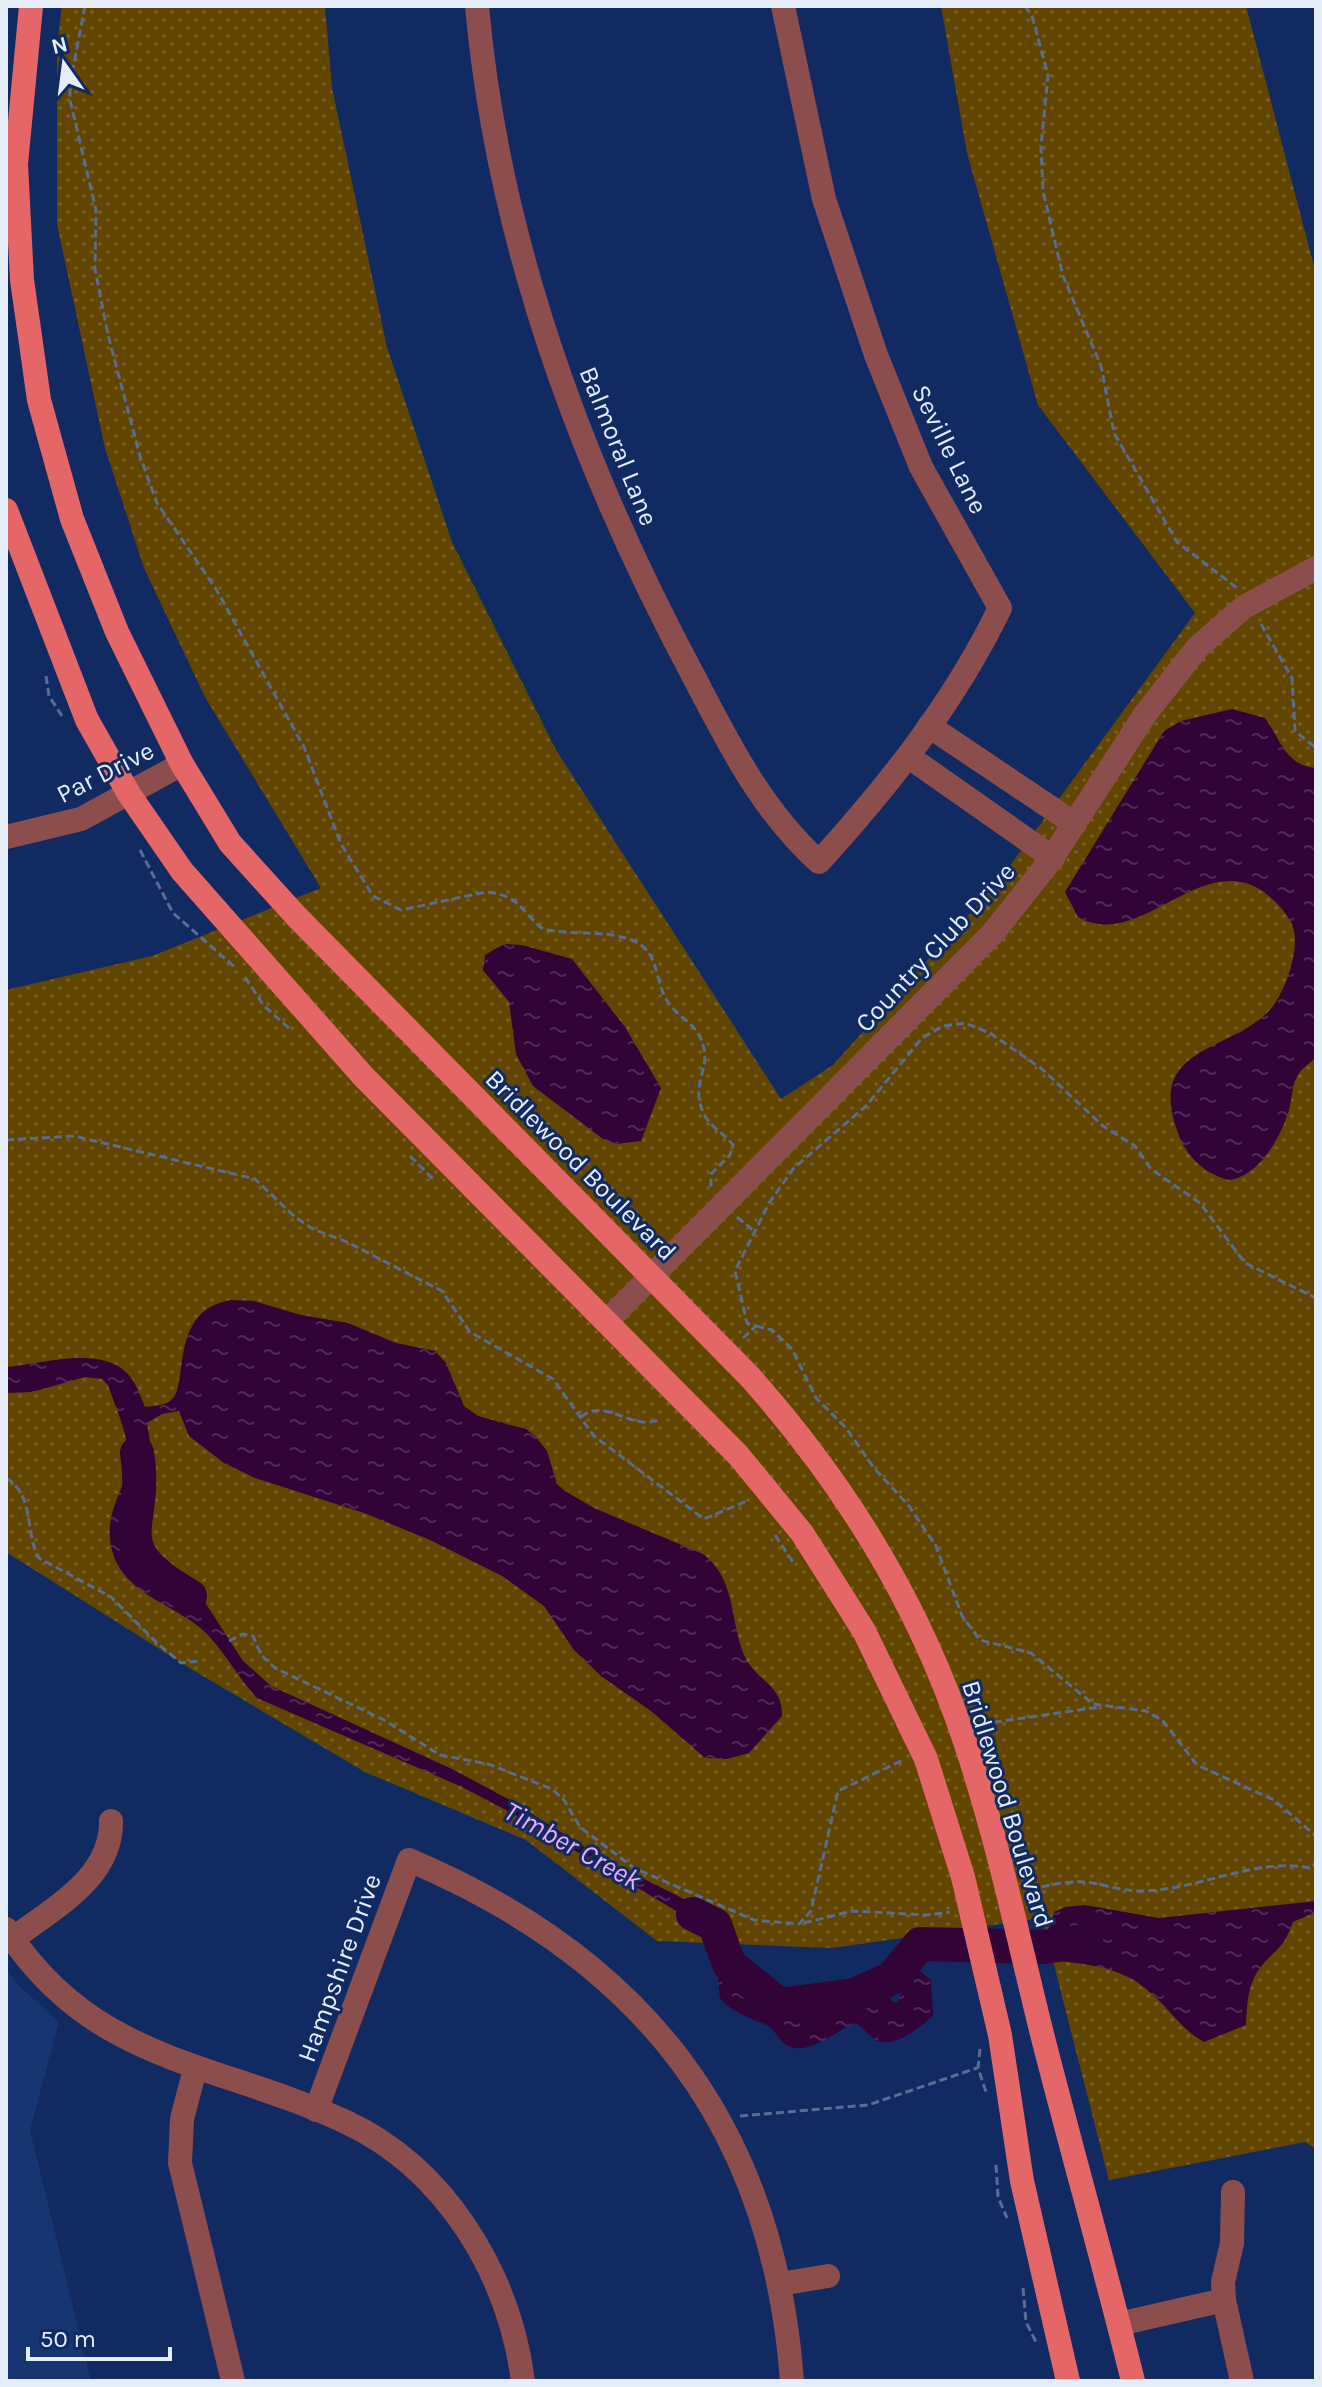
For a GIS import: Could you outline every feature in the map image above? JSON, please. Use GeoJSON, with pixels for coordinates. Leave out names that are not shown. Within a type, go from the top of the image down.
{"type":"FeatureCollection","features":[{"type":"Feature","properties":{"kind":"main road","name":"Bridlewood Boulevard"},"geometry":{"type":"LineString","coordinates":[[31,6],[16,164],[22,280],[39,400],[72,519],[117,632],[182,764],[230,843],[381,1006],[652,1275],[788,1420],[829,1475],[888,1567],[956,1714],[1003,1869],[1029,1983],[1133,2381]]}},
{"type":"Feature","properties":{"kind":"main road"},"geometry":{"type":"LineString","coordinates":[[6,510],[87,720],[129,794],[182,871],[363,1076],[738,1455],[802,1533],[836,1583],[885,1668],[917,1737],[941,1801],[963,1877],[993,2001],[1022,2181],[1068,2381]]}},
{"type":"Feature","properties":{"kind":"street","name":"Balmoral Lane"},"geometry":{"type":"LineString","coordinates":[[477,6],[496,156],[519,256],[583,441],[643,579],[745,773],[792,838],[819,862]]}},
{"type":"Feature","properties":{"kind":"street","name":"Seville Lane"},"geometry":{"type":"LineString","coordinates":[[783,6],[824,199],[876,355],[921,467],[1000,608],[909,757],[882,793],[819,862]]}},
{"type":"Feature","properties":{"kind":"street","name":"Country Club Drive"},"geometry":{"type":"LineString","coordinates":[[607,1321],[970,959],[1053,858],[1177,670],[1198,647],[1249,603],[1316,568]]}},
{"type":"Feature","properties":{"kind":"street"},"geometry":{"type":"LineString","coordinates":[[1290,583],[1316,585]]}},
{"type":"Feature","properties":{"kind":"street"},"geometry":{"type":"LineString","coordinates":[[929,726],[1075,824]]}},
{"type":"Feature","properties":{"kind":"street"},"geometry":{"type":"LineString","coordinates":[[909,757],[1053,858]]}},
{"type":"Feature","properties":{"kind":"street","name":"Par Drive"},"geometry":{"type":"LineString","coordinates":[[6,837],[81,819],[182,764]]}},
{"type":"Feature","properties":{"kind":"street"},"geometry":{"type":"LineString","coordinates":[[111,1821],[111,1843],[103,1863],[89,1879],[9,1934],[55,1990],[97,2022],[138,2047],[316,2110],[385,2144],[444,2199],[482,2253],[512,2322],[523,2381]]}},
{"type":"Feature","properties":{"kind":"street","name":"Hampshire Drive"},"geometry":{"type":"LineString","coordinates":[[316,2110],[409,1860],[506,1908],[556,1939],[602,1975],[674,2051],[721,2123],[752,2186],[780,2284],[792,2381]]}},
{"type":"Feature","properties":{"kind":"street"},"geometry":{"type":"LineString","coordinates":[[195,2069],[182,2119],[180,2163],[233,2381]]}},
{"type":"Feature","properties":{"kind":"street"},"geometry":{"type":"LineString","coordinates":[[1233,2192],[1232,2243],[1223,2282],[1224,2300],[1242,2381]]}},
{"type":"Feature","properties":{"kind":"street"},"geometry":{"type":"LineString","coordinates":[[780,2284],[828,2276]]}},
{"type":"Feature","properties":{"kind":"street"},"geometry":{"type":"LineString","coordinates":[[1119,2324],[1224,2300]]}},
{"type":"Feature","properties":{"kind":"path"},"geometry":{"type":"LineString","coordinates":[[85,6],[70,84],[70,100],[96,210],[95,269],[147,483],[169,524],[216,589],[304,747],[341,844],[373,896],[401,910],[486,892],[498,893],[516,900],[543,929],[619,936],[639,943],[648,951],[668,1002],[696,1027],[704,1048],[697,1083],[700,1103],[704,1115],[730,1141],[734,1150],[709,1180],[724,1204],[754,1231]]}},
{"type":"Feature","properties":{"kind":"path"},"geometry":{"type":"LineString","coordinates":[[1025,6],[1032,16],[1048,75],[1041,146],[1043,191],[1067,290],[1101,366],[1114,433],[1177,542],[1227,578],[1249,603],[1292,678],[1295,731],[1316,748]]}},
{"type":"Feature","properties":{"kind":"path"},"geometry":{"type":"LineString","coordinates":[[1100,1707],[1031,1653],[990,1644],[973,1633],[962,1616],[936,1546],[909,1506],[874,1468],[846,1428],[816,1398],[792,1349],[783,1338],[764,1325],[747,1323],[735,1271],[754,1231],[781,1183],[866,1106],[922,1038],[943,1026],[965,1023],[990,1033],[1042,1069],[1103,1126],[1135,1146],[1151,1169],[1200,1203],[1245,1263],[1316,1298]]}},
{"type":"Feature","properties":{"kind":"path"},"geometry":{"type":"LineString","coordinates":[[6,1140],[74,1136],[255,1179],[295,1217],[313,1229],[347,1242],[442,1291],[470,1332],[553,1379],[606,1447],[704,1519],[755,1496]]}},
{"type":"Feature","properties":{"kind":"path"},"geometry":{"type":"LineString","coordinates":[[740,1341],[756,1326]]}},
{"type":"Feature","properties":{"kind":"path"},"geometry":{"type":"LineString","coordinates":[[581,1417],[596,1410],[606,1410],[642,1424],[661,1419]]}},
{"type":"Feature","properties":{"kind":"path"},"geometry":{"type":"LineString","coordinates":[[6,1478],[23,1494],[28,1531],[39,1558],[111,1597],[181,1663],[199,1661]]}},
{"type":"Feature","properties":{"kind":"path"},"geometry":{"type":"LineString","coordinates":[[229,1641],[243,1634],[253,1636],[261,1655],[275,1668],[325,1695],[384,1720],[440,1755],[488,1764],[552,1789],[564,1800],[580,1827],[634,1868],[754,1920],[799,1924],[852,1911],[927,1915],[954,1911]]}},
{"type":"Feature","properties":{"kind":"path"},"geometry":{"type":"LineString","coordinates":[[983,1724],[1100,1707],[1129,1707],[1154,1715],[1163,1721],[1197,1765],[1274,1800],[1316,1836]]}},
{"type":"Feature","properties":{"kind":"path"},"geometry":{"type":"LineString","coordinates":[[799,1924],[806,1920],[814,1901],[838,1791],[910,1757]]}},
{"type":"Feature","properties":{"kind":"path"},"geometry":{"type":"LineString","coordinates":[[1029,1890],[1059,1883],[1086,1882],[1141,1891],[1181,1887],[1266,1868],[1310,1868],[1316,1863]]}},
{"type":"Feature","properties":{"kind":"path"},"geometry":{"type":"LineString","coordinates":[[721,2123],[745,2114],[868,2105],[978,2068]]}},
{"type":"Feature","properties":{"kind":"shaded area"},"geometry":{"type":"Polygon","coordinates":[[[62,6],[325,6],[332,88],[387,347],[452,542],[556,750],[781,1099],[833,1065],[998,882],[1195,613],[1038,405],[967,153],[941,6],[1246,6],[1316,274],[1316,2149],[1305,2142],[1109,2180],[1042,1918],[832,1948],[657,1941],[526,1840],[365,1772],[188,1667],[6,1552],[6,990],[152,956],[321,888],[205,697],[144,568],[105,448],[57,224],[57,48],[62,6]]]}},
{"type":"Feature","properties":{"kind":"shaded area"},"geometry":{"type":"Polygon","coordinates":[[[6,1968],[16,1983],[59,2022],[30,2130],[91,2381],[6,2381],[6,1968]]]}},
{"type":"Feature","properties":{"kind":"water"},"geometry":{"type":"Polygon","coordinates":[[[1232,709],[1265,718],[1290,757],[1316,768],[1316,1058],[1297,1077],[1287,1117],[1276,1141],[1251,1171],[1229,1180],[1206,1170],[1184,1146],[1171,1108],[1172,1086],[1180,1069],[1194,1057],[1250,1026],[1274,1005],[1293,959],[1295,936],[1291,922],[1266,893],[1238,881],[1215,883],[1192,891],[1124,922],[1101,924],[1078,917],[1065,892],[1164,731],[1181,721],[1232,709]]]}},
{"type":"Feature","properties":{"kind":"water"},"geometry":{"type":"Polygon","coordinates":[[[504,944],[522,945],[572,959],[625,1027],[661,1088],[641,1141],[616,1144],[603,1139],[533,1086],[516,1054],[509,1002],[483,970],[485,955],[504,944]]]}},
{"type":"Feature","properties":{"kind":"water"},"geometry":{"type":"Polygon","coordinates":[[[231,1300],[254,1301],[301,1315],[348,1323],[396,1343],[435,1351],[446,1363],[464,1406],[478,1416],[526,1429],[536,1437],[547,1451],[557,1484],[565,1491],[594,1508],[703,1554],[714,1564],[727,1588],[744,1655],[778,1697],[782,1716],[749,1753],[727,1759],[705,1758],[651,1711],[601,1676],[574,1650],[544,1606],[502,1576],[430,1540],[364,1513],[255,1478],[224,1463],[189,1436],[179,1411],[162,1414],[147,1423],[155,1475],[128,1518],[133,1547],[147,1568],[199,1593],[243,1661],[271,1686],[452,1769],[510,1800],[600,1857],[710,1912],[717,1925],[722,1954],[729,1964],[793,1990],[810,2010],[823,2014],[847,2001],[845,1987],[870,1978],[886,1978],[890,1983],[891,2001],[897,2003],[910,1972],[919,1970],[931,1980],[933,2016],[907,2036],[891,2042],[876,2040],[856,2023],[804,2048],[786,2045],[768,2026],[721,2000],[717,1951],[709,1930],[701,1923],[462,1787],[257,1698],[208,1635],[138,1588],[126,1576],[111,1546],[110,1524],[127,1469],[128,1448],[108,1385],[102,1379],[85,1377],[32,1392],[6,1393],[6,1367],[69,1358],[101,1360],[127,1373],[145,1407],[164,1404],[176,1393],[184,1350],[197,1319],[211,1307],[231,1300]]]}},
{"type":"Feature","properties":{"kind":"water"},"geometry":{"type":"Polygon","coordinates":[[[1316,1901],[1316,1912],[1293,1922],[1285,1940],[1256,1974],[1249,1993],[1246,2025],[1204,2042],[1134,1980],[1098,1967],[1045,1959],[1040,1936],[1047,1933],[1054,1912],[1065,1907],[1085,1905],[1159,1918],[1316,1901]]]}},
{"type":"Feature","properties":{"kind":"waterway","name":"Timber Creek"},"geometry":{"type":"LineString","coordinates":[[137,1453],[137,1548],[146,1563],[162,1578],[190,1596]]}},
{"type":"Feature","properties":{"kind":"waterway","name":"Timber Creek"},"geometry":{"type":"LineString","coordinates":[[693,1914],[715,1925],[729,1964],[779,2005],[855,1995],[892,1978],[920,1944],[1044,1947],[1086,1941]]}}]}
